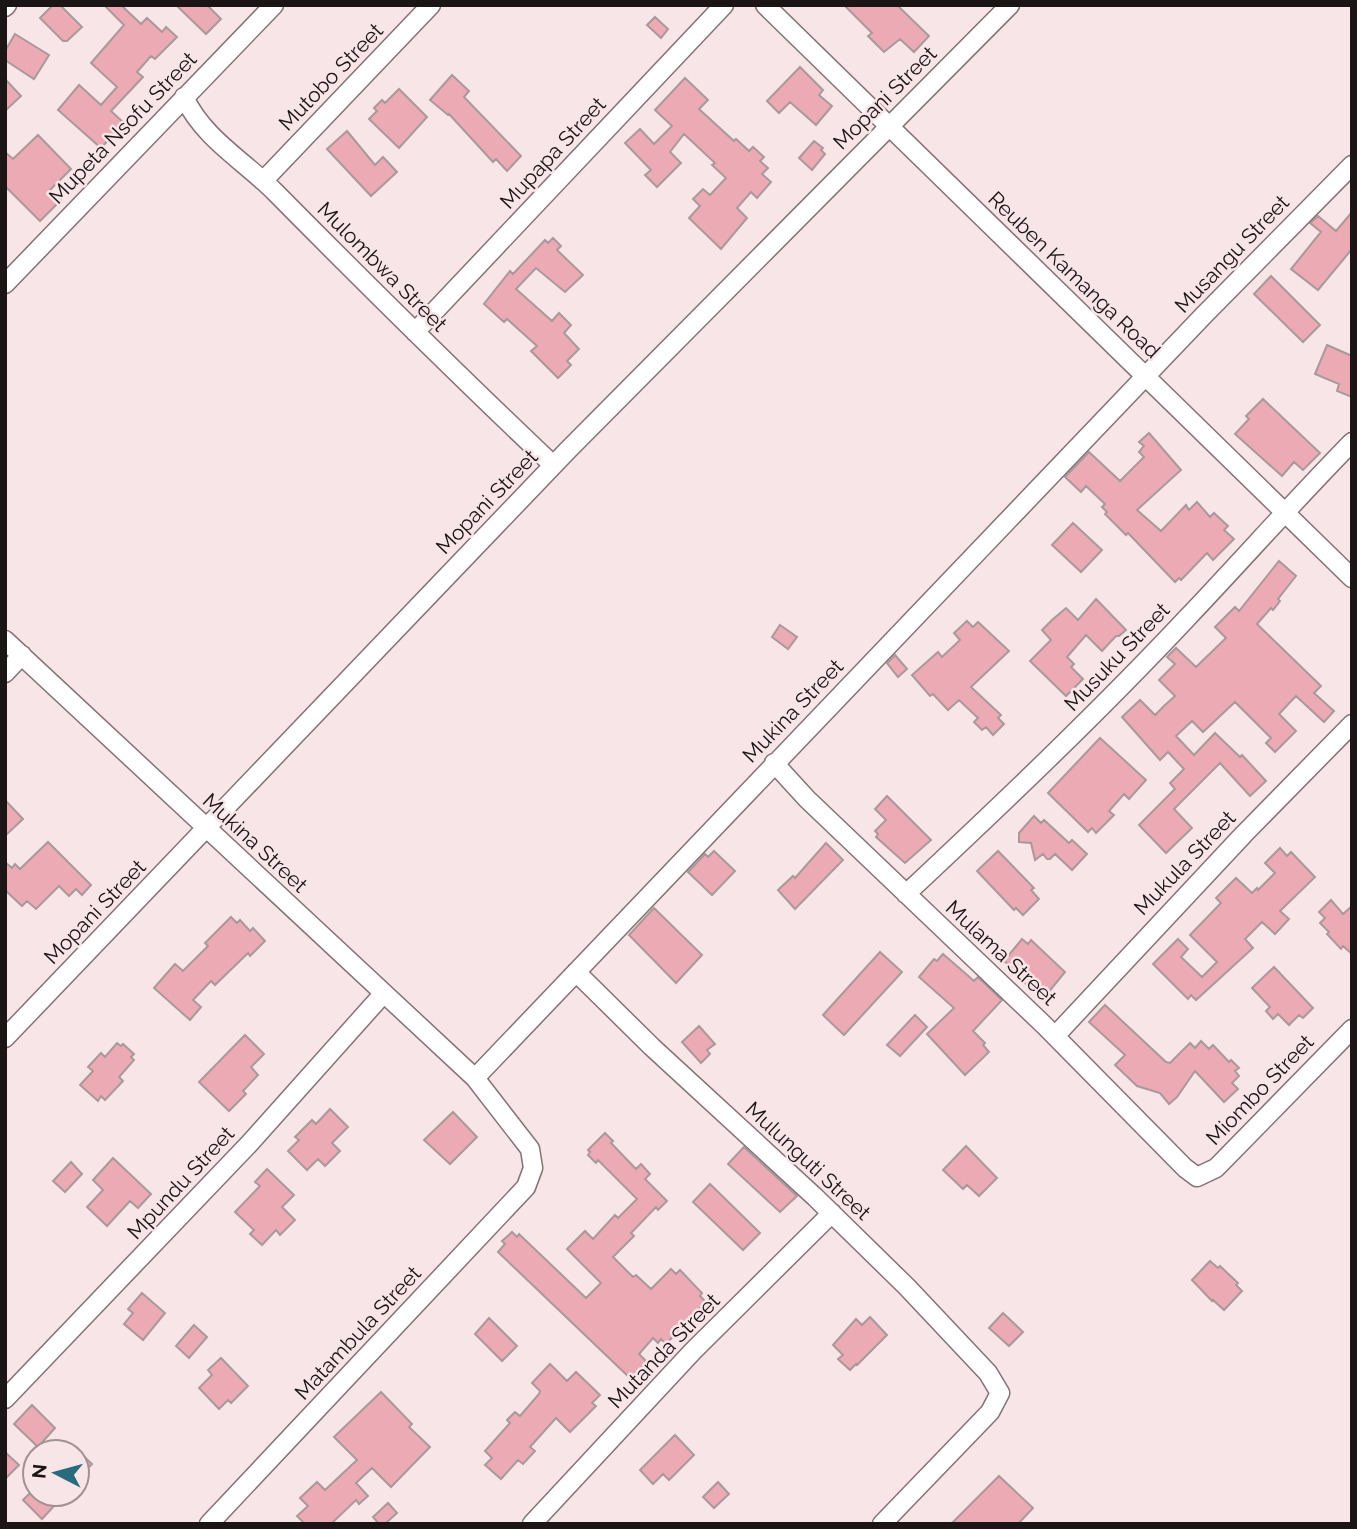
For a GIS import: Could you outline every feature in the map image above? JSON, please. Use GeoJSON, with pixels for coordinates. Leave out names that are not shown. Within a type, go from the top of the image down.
{"type":"FeatureCollection","features":[{"type":"Feature","properties":{"kind":"street","name":"Mupeta Nsofu Street"},"geometry":{"type":"LineString","coordinates":[[5,284],[274,5]]}},
{"type":"Feature","properties":{"kind":"street","name":"Mutobo Street"},"geometry":{"type":"LineString","coordinates":[[264,181],[430,5]]}},
{"type":"Feature","properties":{"kind":"street","name":"Mupapa Street"},"geometry":{"type":"LineString","coordinates":[[415,332],[724,5]]}},
{"type":"Feature","properties":{"kind":"street","name":"Reuben Kamanga Road"},"geometry":{"type":"LineString","coordinates":[[765,5],[1352,578]]}},
{"type":"Feature","properties":{"kind":"street","name":"Mopani Street"},"geometry":{"type":"LineString","coordinates":[[5,1038],[553,465],[1010,5]]}},
{"type":"Feature","properties":{"kind":"street","name":"Mulombwa Street"},"geometry":{"type":"LineString","coordinates":[[184,96],[192,112],[215,141],[264,181],[553,465]]}},
{"type":"Feature","properties":{"kind":"street","name":"Musangu Street"},"geometry":{"type":"LineString","coordinates":[[1146,376],[1352,165]]}},
{"type":"Feature","properties":{"kind":"street","name":"Mukina Street"},"geometry":{"type":"LineString","coordinates":[[475,1078],[1146,376]]}},
{"type":"Feature","properties":{"kind":"street","name":"Musuku Street"},"geometry":{"type":"LineString","coordinates":[[906,894],[1046,762],[1187,618],[1283,512],[1352,442]]}},
{"type":"Feature","properties":{"kind":"street","name":"Mukina Street"},"geometry":{"type":"LineString","coordinates":[[5,640],[475,1078],[530,1149],[533,1168]]}},
{"type":"Feature","properties":{"kind":"street"},"geometry":{"type":"LineString","coordinates":[[5,673],[22,655]]}},
{"type":"Feature","properties":{"kind":"street","name":"Mukula Street"},"geometry":{"type":"LineString","coordinates":[[1055,1035],[1216,863],[1352,724]]}},
{"type":"Feature","properties":{"kind":"street","name":"Mulama Street"},"geometry":{"type":"LineString","coordinates":[[774,763],[807,799],[1055,1035],[1185,1168],[1197,1177]]}},
{"type":"Feature","properties":{"kind":"street","name":"Mulunguti Street"},"geometry":{"type":"LineString","coordinates":[[576,971],[652,1047],[832,1213],[907,1287],[988,1373],[1000,1393],[990,1412],[882,1524]]}},
{"type":"Feature","properties":{"kind":"street","name":"Mpundu Street"},"geometry":{"type":"LineString","coordinates":[[5,1399],[223,1172],[384,993]]}},
{"type":"Feature","properties":{"kind":"street","name":"Miombo Street"},"geometry":{"type":"LineString","coordinates":[[1197,1177],[1216,1168],[1352,1029]]}},
{"type":"Feature","properties":{"kind":"street","name":"Matambula Street"},"geometry":{"type":"LineString","coordinates":[[209,1524],[526,1187],[533,1168]]}},
{"type":"Feature","properties":{"kind":"street","name":"Mutanda Street"},"geometry":{"type":"LineString","coordinates":[[533,1524],[693,1351],[832,1213]]}},
{"type":"Feature","properties":{"kind":"building"},"geometry":{"type":"Polygon","coordinates":[[[53,5],[60,5],[82,27],[67,41],[63,41],[40,18],[53,5]]]}},
{"type":"Feature","properties":{"kind":"building"},"geometry":{"type":"Polygon","coordinates":[[[104,5],[121,5],[141,24],[147,18],[162,32],[166,27],[177,37],[155,59],[151,56],[137,72],[143,77],[111,111],[124,123],[101,148],[58,110],[79,85],[101,105],[117,87],[91,63],[124,25],[104,5]]]}},
{"type":"Feature","properties":{"kind":"building"},"geometry":{"type":"Polygon","coordinates":[[[176,5],[207,5],[221,19],[206,34],[176,5]]]}},
{"type":"Feature","properties":{"kind":"building"},"geometry":{"type":"Polygon","coordinates":[[[844,5],[897,5],[929,36],[914,52],[900,39],[884,52],[868,36],[872,33],[844,5]]]}},
{"type":"Feature","properties":{"kind":"building"},"geometry":{"type":"Polygon","coordinates":[[[655,17],[668,29],[661,38],[647,25],[655,17]]]}},
{"type":"Feature","properties":{"kind":"building"},"geometry":{"type":"Polygon","coordinates":[[[15,34],[49,55],[34,79],[5,60],[5,51],[15,34]]]}},
{"type":"Feature","properties":{"kind":"building"},"geometry":{"type":"Polygon","coordinates":[[[800,67],[823,90],[819,95],[832,106],[816,125],[790,102],[779,113],[767,101],[800,67]]]}},
{"type":"Feature","properties":{"kind":"building"},"geometry":{"type":"Polygon","coordinates":[[[452,75],[469,91],[464,97],[521,156],[507,171],[496,159],[493,162],[449,114],[430,100],[452,75]]]}},
{"type":"Feature","properties":{"kind":"building"},"geometry":{"type":"Polygon","coordinates":[[[685,78],[708,100],[699,109],[734,141],[736,139],[749,151],[753,147],[764,157],[760,161],[768,168],[762,174],[771,182],[757,198],[751,192],[737,208],[747,218],[721,249],[689,218],[700,206],[693,199],[703,189],[710,195],[726,178],[712,165],[715,163],[684,134],[670,152],[681,163],[657,187],[645,175],[651,170],[625,143],[640,129],[654,144],[672,126],[655,110],[685,78]]]}},
{"type":"Feature","properties":{"kind":"building"},"geometry":{"type":"Polygon","coordinates":[[[5,79],[21,96],[5,111],[5,79]]]}},
{"type":"Feature","properties":{"kind":"building"},"geometry":{"type":"Polygon","coordinates":[[[399,89],[427,117],[399,148],[369,119],[382,100],[385,103],[399,89]]]}},
{"type":"Feature","properties":{"kind":"building"},"geometry":{"type":"Polygon","coordinates":[[[347,131],[375,165],[383,157],[397,172],[371,196],[327,149],[347,131]]]}},
{"type":"Feature","properties":{"kind":"building"},"geometry":{"type":"Polygon","coordinates":[[[38,135],[71,169],[50,190],[61,200],[40,221],[5,186],[5,152],[13,159],[38,135]]]}},
{"type":"Feature","properties":{"kind":"building"},"geometry":{"type":"Polygon","coordinates":[[[814,141],[823,148],[821,150],[825,154],[812,170],[799,158],[814,141]]]}},
{"type":"Feature","properties":{"kind":"building"},"geometry":{"type":"Polygon","coordinates":[[[1352,212],[1352,249],[1318,290],[1291,269],[1321,232],[1310,223],[1318,216],[1336,231],[1352,212]]]}},
{"type":"Feature","properties":{"kind":"building"},"geometry":{"type":"Polygon","coordinates":[[[553,238],[561,246],[557,250],[583,275],[565,292],[536,268],[516,289],[552,321],[559,313],[571,325],[564,333],[579,349],[567,361],[571,365],[558,378],[531,351],[537,346],[507,319],[504,322],[484,304],[510,271],[513,274],[545,240],[548,243],[553,238]]]}},
{"type":"Feature","properties":{"kind":"building"},"geometry":{"type":"Polygon","coordinates":[[[1271,276],[1320,325],[1303,342],[1254,294],[1271,276]]]}},
{"type":"Feature","properties":{"kind":"building"},"geometry":{"type":"Polygon","coordinates":[[[1327,345],[1352,356],[1352,397],[1337,391],[1339,384],[1315,374],[1327,345]]]}},
{"type":"Feature","properties":{"kind":"building"},"geometry":{"type":"Polygon","coordinates":[[[1263,399],[1320,453],[1303,470],[1294,462],[1282,476],[1235,434],[1249,419],[1246,416],[1263,399]]]}},
{"type":"Feature","properties":{"kind":"building"},"geometry":{"type":"Polygon","coordinates":[[[1149,433],[1181,470],[1137,510],[1161,531],[1186,505],[1189,510],[1197,502],[1210,517],[1214,513],[1228,526],[1224,530],[1234,539],[1213,560],[1207,553],[1181,580],[1179,578],[1175,582],[1128,533],[1126,535],[1105,514],[1107,512],[1102,507],[1105,504],[1086,486],[1081,492],[1065,477],[1089,452],[1120,481],[1144,457],[1139,452],[1144,446],[1139,442],[1149,433]]]}},
{"type":"Feature","properties":{"kind":"building"},"geometry":{"type":"Polygon","coordinates":[[[1073,523],[1102,550],[1081,572],[1052,545],[1073,523]]]}},
{"type":"Feature","properties":{"kind":"building"},"geometry":{"type":"Polygon","coordinates":[[[1279,561],[1296,576],[1273,610],[1271,608],[1257,624],[1321,686],[1314,693],[1334,711],[1324,722],[1296,696],[1279,714],[1296,731],[1275,752],[1266,743],[1271,738],[1235,702],[1203,732],[1192,721],[1176,736],[1194,755],[1215,733],[1240,757],[1242,755],[1266,781],[1250,796],[1220,763],[1174,809],[1192,828],[1166,853],[1139,825],[1175,789],[1170,783],[1184,769],[1168,752],[1160,760],[1122,717],[1140,700],[1155,715],[1175,696],[1159,680],[1175,664],[1167,657],[1176,648],[1196,667],[1226,638],[1215,627],[1235,607],[1239,611],[1279,561]]]}},
{"type":"Feature","properties":{"kind":"building"},"geometry":{"type":"Polygon","coordinates":[[[1096,599],[1126,630],[1102,651],[1086,635],[1067,657],[1074,664],[1071,667],[1083,679],[1066,696],[1030,661],[1051,640],[1042,630],[1052,620],[1066,608],[1078,620],[1096,599]]]}},
{"type":"Feature","properties":{"kind":"building"},"geometry":{"type":"Polygon","coordinates":[[[967,621],[973,627],[978,622],[1009,651],[971,687],[1001,715],[998,718],[1004,724],[993,735],[986,727],[982,730],[974,722],[978,718],[959,700],[948,710],[933,694],[930,696],[912,675],[938,652],[942,657],[960,640],[954,633],[967,621]]]}},
{"type":"Feature","properties":{"kind":"building"},"geometry":{"type":"Polygon","coordinates":[[[780,625],[797,637],[788,649],[772,637],[780,625]]]}},
{"type":"Feature","properties":{"kind":"building"},"geometry":{"type":"Polygon","coordinates":[[[895,655],[907,669],[898,677],[887,663],[895,655]]]}},
{"type":"Feature","properties":{"kind":"building"},"geometry":{"type":"Polygon","coordinates":[[[1100,738],[1146,780],[1129,799],[1124,794],[1109,811],[1114,815],[1096,833],[1092,828],[1088,832],[1048,793],[1100,738]]]}},
{"type":"Feature","properties":{"kind":"building"},"geometry":{"type":"Polygon","coordinates":[[[887,796],[931,840],[905,863],[876,837],[878,834],[875,831],[886,820],[875,809],[887,796]]]}},
{"type":"Feature","properties":{"kind":"building"},"geometry":{"type":"Polygon","coordinates":[[[5,800],[23,819],[5,836],[5,800]]]}},
{"type":"Feature","properties":{"kind":"building"},"geometry":{"type":"Polygon","coordinates":[[[1034,816],[1041,823],[1044,820],[1069,843],[1072,840],[1087,854],[1072,870],[1055,854],[1047,859],[1043,854],[1035,860],[1031,843],[1019,842],[1019,833],[1034,816]]]}},
{"type":"Feature","properties":{"kind":"building"},"geometry":{"type":"Polygon","coordinates":[[[48,842],[91,885],[82,895],[76,889],[69,896],[59,886],[36,909],[27,901],[22,906],[5,890],[5,862],[12,868],[15,864],[20,869],[48,842]]]}},
{"type":"Feature","properties":{"kind":"building"},"geometry":{"type":"Polygon","coordinates":[[[826,843],[843,860],[795,909],[778,890],[793,876],[795,878],[826,843]]]}},
{"type":"Feature","properties":{"kind":"building"},"geometry":{"type":"Polygon","coordinates":[[[1280,848],[1287,856],[1291,852],[1315,877],[1280,911],[1289,919],[1275,934],[1262,922],[1245,939],[1253,948],[1196,1000],[1191,995],[1188,999],[1153,964],[1178,939],[1188,949],[1181,957],[1202,977],[1217,962],[1190,935],[1221,903],[1216,898],[1236,878],[1252,893],[1257,888],[1258,890],[1275,873],[1265,863],[1280,848]]]}},
{"type":"Feature","properties":{"kind":"building"},"geometry":{"type":"Polygon","coordinates":[[[714,851],[735,871],[712,895],[688,872],[705,854],[708,857],[714,851]]]}},
{"type":"Feature","properties":{"kind":"building"},"geometry":{"type":"Polygon","coordinates":[[[998,851],[1034,888],[1031,890],[1039,899],[1023,915],[1016,908],[1014,910],[977,871],[998,851]]]}},
{"type":"Feature","properties":{"kind":"building"},"geometry":{"type":"Polygon","coordinates":[[[1331,900],[1343,914],[1352,906],[1352,954],[1343,946],[1341,949],[1320,923],[1325,918],[1319,912],[1331,900]]]}},
{"type":"Feature","properties":{"kind":"building"},"geometry":{"type":"Polygon","coordinates":[[[654,908],[702,955],[676,983],[629,935],[654,908]]]}},
{"type":"Feature","properties":{"kind":"building"},"geometry":{"type":"Polygon","coordinates":[[[231,917],[237,923],[240,920],[250,931],[253,928],[265,941],[250,956],[248,953],[215,985],[211,981],[193,1000],[201,1007],[190,1020],[154,988],[175,964],[183,971],[208,946],[205,943],[231,917]]]}},
{"type":"Feature","properties":{"kind":"building"},"geometry":{"type":"Polygon","coordinates":[[[1022,939],[1028,944],[1031,940],[1065,972],[1043,999],[1010,970],[1012,968],[1004,961],[1022,939]]]}},
{"type":"Feature","properties":{"kind":"building"},"geometry":{"type":"Polygon","coordinates":[[[880,952],[902,972],[844,1035],[823,1015],[880,952]]]}},
{"type":"Feature","properties":{"kind":"building"},"geometry":{"type":"Polygon","coordinates":[[[943,954],[974,981],[978,977],[1002,1000],[973,1031],[985,1043],[983,1045],[989,1052],[965,1075],[927,1034],[954,1008],[919,977],[934,959],[937,961],[943,954]]]}},
{"type":"Feature","properties":{"kind":"building"},"geometry":{"type":"Polygon","coordinates":[[[1274,967],[1313,1008],[1303,1018],[1299,1015],[1289,1025],[1278,1014],[1273,1019],[1266,1011],[1270,1007],[1252,988],[1274,967]]]}},
{"type":"Feature","properties":{"kind":"building"},"geometry":{"type":"Polygon","coordinates":[[[1105,1005],[1166,1062],[1170,1063],[1190,1043],[1195,1048],[1201,1041],[1209,1049],[1213,1045],[1229,1062],[1231,1060],[1239,1068],[1235,1071],[1239,1076],[1232,1083],[1238,1089],[1224,1102],[1195,1071],[1169,1104],[1160,1093],[1137,1086],[1115,1065],[1125,1055],[1089,1022],[1105,1005]]]}},
{"type":"Feature","properties":{"kind":"building"},"geometry":{"type":"Polygon","coordinates":[[[915,1015],[927,1027],[900,1056],[887,1045],[915,1015]]]}},
{"type":"Feature","properties":{"kind":"building"},"geometry":{"type":"Polygon","coordinates":[[[699,1026],[715,1044],[707,1050],[710,1054],[701,1063],[682,1042],[699,1026]]]}},
{"type":"Feature","properties":{"kind":"building"},"geometry":{"type":"Polygon","coordinates":[[[245,1035],[264,1054],[251,1067],[258,1075],[243,1091],[246,1094],[229,1111],[199,1082],[245,1035]]]}},
{"type":"Feature","properties":{"kind":"building"},"geometry":{"type":"Polygon","coordinates":[[[117,1043],[121,1046],[123,1044],[134,1054],[131,1057],[134,1060],[119,1077],[123,1081],[105,1100],[101,1096],[98,1101],[80,1085],[93,1071],[88,1067],[101,1053],[105,1057],[117,1043]]]}},
{"type":"Feature","properties":{"kind":"building"},"geometry":{"type":"Polygon","coordinates":[[[330,1109],[348,1127],[332,1143],[340,1151],[325,1166],[318,1159],[307,1170],[288,1151],[299,1140],[295,1137],[312,1120],[316,1124],[330,1109]]]}},
{"type":"Feature","properties":{"kind":"building"},"geometry":{"type":"Polygon","coordinates":[[[453,1112],[477,1137],[450,1164],[424,1140],[453,1112]]]}},
{"type":"Feature","properties":{"kind":"building"},"geometry":{"type":"Polygon","coordinates":[[[605,1133],[636,1169],[641,1164],[650,1174],[645,1179],[667,1201],[658,1210],[656,1207],[631,1233],[634,1236],[613,1257],[633,1277],[636,1275],[651,1289],[671,1269],[676,1274],[680,1270],[702,1293],[700,1296],[706,1302],[666,1344],[661,1339],[658,1343],[653,1338],[639,1354],[647,1362],[631,1379],[498,1252],[505,1244],[502,1241],[512,1232],[517,1237],[519,1234],[586,1298],[601,1283],[567,1249],[585,1231],[593,1239],[615,1215],[618,1218],[637,1199],[598,1160],[596,1163],[588,1155],[588,1150],[605,1133]]]}},
{"type":"Feature","properties":{"kind":"building"},"geometry":{"type":"Polygon","coordinates":[[[966,1146],[997,1178],[979,1196],[967,1185],[963,1189],[943,1170],[966,1146]]]}},
{"type":"Feature","properties":{"kind":"building"},"geometry":{"type":"Polygon","coordinates":[[[744,1147],[797,1196],[780,1212],[728,1164],[744,1147]]]}},
{"type":"Feature","properties":{"kind":"building"},"geometry":{"type":"Polygon","coordinates":[[[113,1158],[151,1194],[138,1208],[130,1201],[107,1226],[87,1207],[103,1190],[93,1180],[113,1158]]]}},
{"type":"Feature","properties":{"kind":"building"},"geometry":{"type":"Polygon","coordinates":[[[71,1162],[82,1174],[65,1192],[53,1181],[71,1162]]]}},
{"type":"Feature","properties":{"kind":"building"},"geometry":{"type":"Polygon","coordinates":[[[267,1169],[294,1195],[282,1207],[295,1220],[280,1235],[276,1230],[262,1245],[250,1234],[254,1230],[235,1212],[260,1186],[255,1182],[267,1169]]]}},
{"type":"Feature","properties":{"kind":"building"},"geometry":{"type":"Polygon","coordinates":[[[710,1184],[760,1233],[743,1250],[693,1202],[710,1184]]]}},
{"type":"Feature","properties":{"kind":"building"},"geometry":{"type":"Polygon","coordinates":[[[1210,1261],[1218,1268],[1220,1266],[1238,1283],[1236,1285],[1242,1291],[1224,1310],[1192,1280],[1210,1261]]]}},
{"type":"Feature","properties":{"kind":"building"},"geometry":{"type":"Polygon","coordinates":[[[142,1293],[165,1313],[143,1340],[124,1324],[133,1313],[128,1309],[142,1293]]]}},
{"type":"Feature","properties":{"kind":"building"},"geometry":{"type":"Polygon","coordinates":[[[1003,1313],[1023,1332],[1009,1346],[989,1328],[1003,1313]]]}},
{"type":"Feature","properties":{"kind":"building"},"geometry":{"type":"Polygon","coordinates":[[[870,1317],[887,1335],[850,1370],[838,1359],[843,1355],[833,1345],[856,1319],[862,1325],[870,1317]]]}},
{"type":"Feature","properties":{"kind":"building"},"geometry":{"type":"Polygon","coordinates":[[[489,1318],[517,1346],[502,1361],[475,1334],[489,1318]]]}},
{"type":"Feature","properties":{"kind":"building"},"geometry":{"type":"Polygon","coordinates":[[[194,1325],[207,1337],[189,1358],[176,1346],[194,1325]]]}},
{"type":"Feature","properties":{"kind":"building"},"geometry":{"type":"Polygon","coordinates":[[[221,1358],[248,1386],[231,1403],[228,1400],[219,1409],[199,1388],[212,1375],[208,1370],[221,1358]]]}},
{"type":"Feature","properties":{"kind":"building"},"geometry":{"type":"Polygon","coordinates":[[[550,1364],[567,1381],[576,1372],[600,1395],[592,1403],[596,1406],[570,1432],[556,1418],[530,1447],[535,1451],[523,1464],[518,1460],[501,1479],[485,1465],[492,1458],[485,1451],[510,1423],[507,1420],[515,1412],[520,1416],[539,1394],[540,1391],[532,1383],[550,1364]]]}},
{"type":"Feature","properties":{"kind":"building"},"geometry":{"type":"Polygon","coordinates":[[[381,1392],[412,1424],[409,1427],[430,1447],[391,1487],[372,1468],[356,1483],[368,1496],[359,1504],[356,1500],[331,1524],[305,1524],[297,1516],[308,1506],[300,1498],[317,1482],[325,1490],[357,1460],[334,1437],[381,1392]]]}},
{"type":"Feature","properties":{"kind":"building"},"geometry":{"type":"Polygon","coordinates":[[[32,1405],[55,1428],[46,1438],[29,1438],[14,1424],[32,1405]]]}},
{"type":"Feature","properties":{"kind":"building"},"geometry":{"type":"Polygon","coordinates":[[[675,1435],[694,1455],[669,1480],[663,1474],[653,1484],[640,1470],[675,1435]]]}},
{"type":"Feature","properties":{"kind":"building"},"geometry":{"type":"Polygon","coordinates":[[[5,1452],[19,1465],[5,1479],[5,1452]]]}},
{"type":"Feature","properties":{"kind":"building"},"geometry":{"type":"Polygon","coordinates":[[[999,1476],[1033,1508],[1018,1524],[951,1524],[999,1476]]]}},
{"type":"Feature","properties":{"kind":"building"},"geometry":{"type":"Polygon","coordinates":[[[718,1482],[729,1494],[714,1508],[703,1497],[718,1482]]]}},
{"type":"Feature","properties":{"kind":"building"},"geometry":{"type":"Polygon","coordinates":[[[388,1503],[397,1513],[385,1524],[379,1524],[373,1517],[388,1503]]]}},
{"type":"Feature","properties":{"kind":"building"},"geometry":{"type":"Polygon","coordinates":[[[31,1508],[52,1508],[42,1519],[31,1508]]]}}]}
